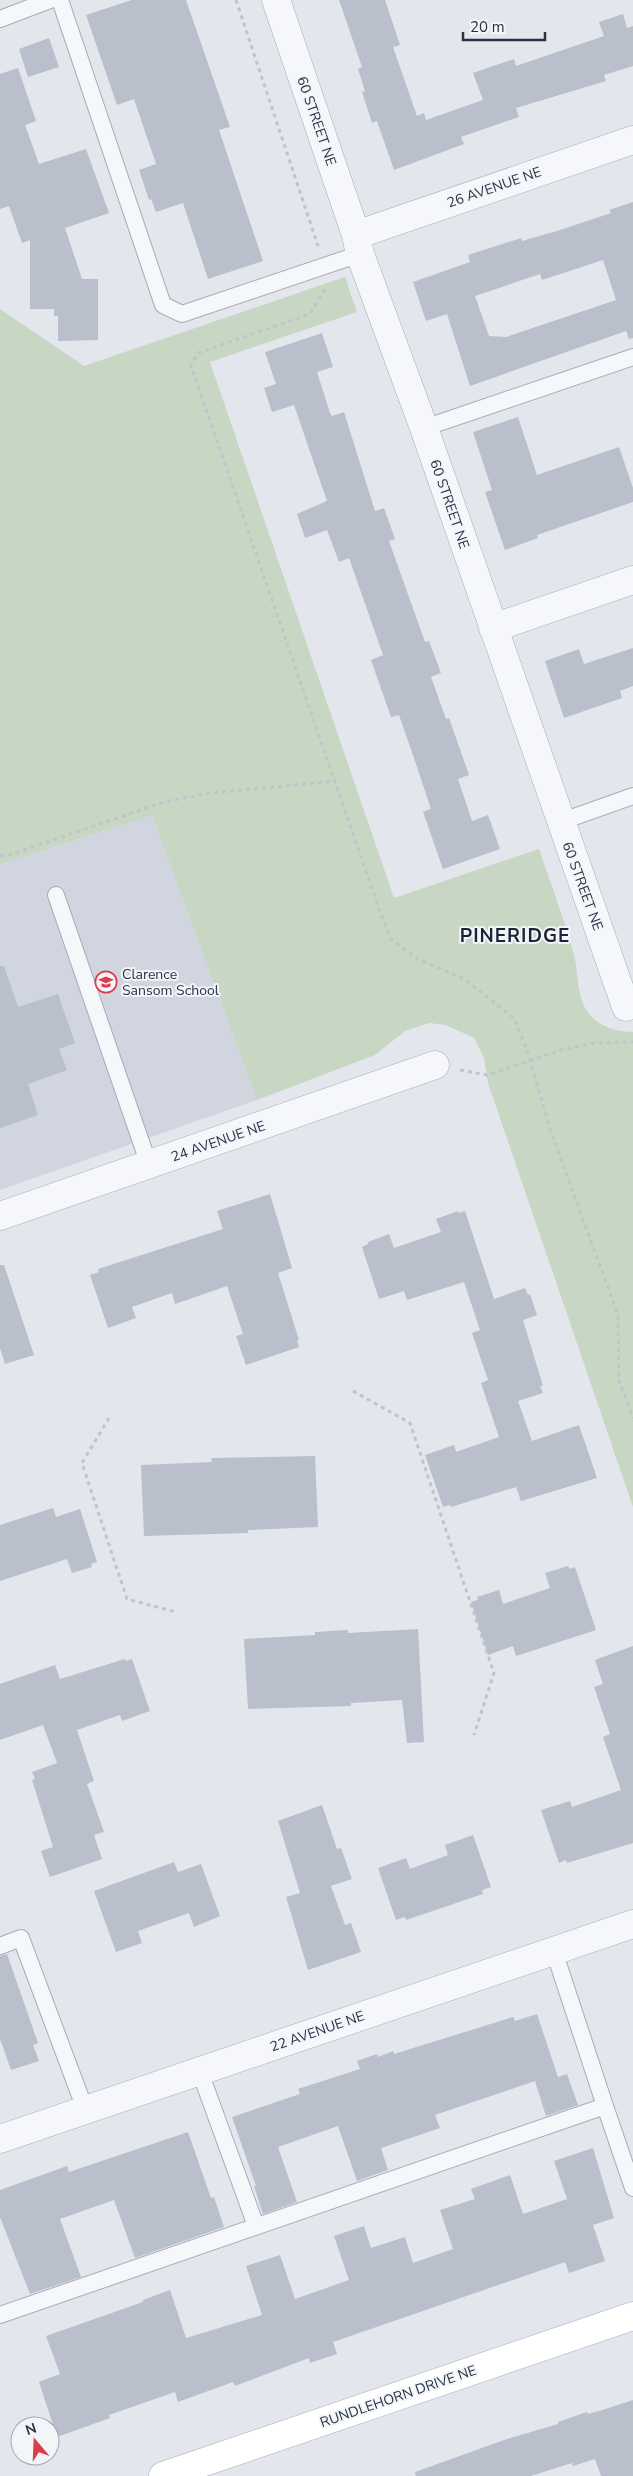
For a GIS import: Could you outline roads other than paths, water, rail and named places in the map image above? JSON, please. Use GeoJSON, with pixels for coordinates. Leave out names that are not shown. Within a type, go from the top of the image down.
{"type":"FeatureCollection","features":[{"type":"Feature","properties":{"kind":"street","name":"60 STREET NE"},"geometry":{"type":"LineString","coordinates":[[276,0],[358,245],[424,428],[560,822],[629,1006]]}},
{"type":"Feature","properties":{"kind":"street","name":"26 AVENUE NE"},"geometry":{"type":"LineString","coordinates":[[358,245],[633,140]]}},
{"type":"Feature","properties":{"kind":"street"},"geometry":{"type":"LineString","coordinates":[[493,628],[633,580]]}},
{"type":"Feature","properties":{"kind":"street","name":"24 AVENUE NE"},"geometry":{"type":"LineString","coordinates":[[0,1216],[435,1065]]}},
{"type":"Feature","properties":{"kind":"street","name":"22 AVENUE NE"},"geometry":{"type":"LineString","coordinates":[[0,2138],[200,2072],[633,1924]]}},
{"type":"Feature","properties":{"kind":"street","name":"RUNDLEHORN DRIVE NE"},"geometry":{"type":"LineString","coordinates":[[163,2476],[633,2316]]}},
{"type":"Feature","properties":{"kind":"lane"},"geometry":{"type":"LineString","coordinates":[[0,19],[50,0]]}},
{"type":"Feature","properties":{"kind":"lane"},"geometry":{"type":"LineString","coordinates":[[60,0],[163,305],[182,314],[324,267],[358,245]]}},
{"type":"Feature","properties":{"kind":"lane"},"geometry":{"type":"LineString","coordinates":[[424,428],[633,357]]}},
{"type":"Feature","properties":{"kind":"lane"},"geometry":{"type":"LineString","coordinates":[[560,822],[633,796]]}},
{"type":"Feature","properties":{"kind":"lane"},"geometry":{"type":"LineString","coordinates":[[56,895],[149,1165]]}},
{"type":"Feature","properties":{"kind":"lane"},"geometry":{"type":"LineString","coordinates":[[0,1946],[21,1938],[85,2109]]}},
{"type":"Feature","properties":{"kind":"lane"},"geometry":{"type":"LineString","coordinates":[[554,1950],[633,2188]]}},
{"type":"Feature","properties":{"kind":"lane"},"geometry":{"type":"LineString","coordinates":[[200,2072],[256,2226]]}},
{"type":"Feature","properties":{"kind":"lane"},"geometry":{"type":"LineString","coordinates":[[0,2315],[605,2106]]}},
{"type":"Feature","properties":{"kind":"place","name":"Clarence Sansom School"},"geometry":{"type":"Point","coordinates":[106,982]}},
{"type":"Feature","properties":{"kind":"district","name":"PINERIDGE"},"geometry":{"type":"Point","coordinates":[515,935]}}]}
